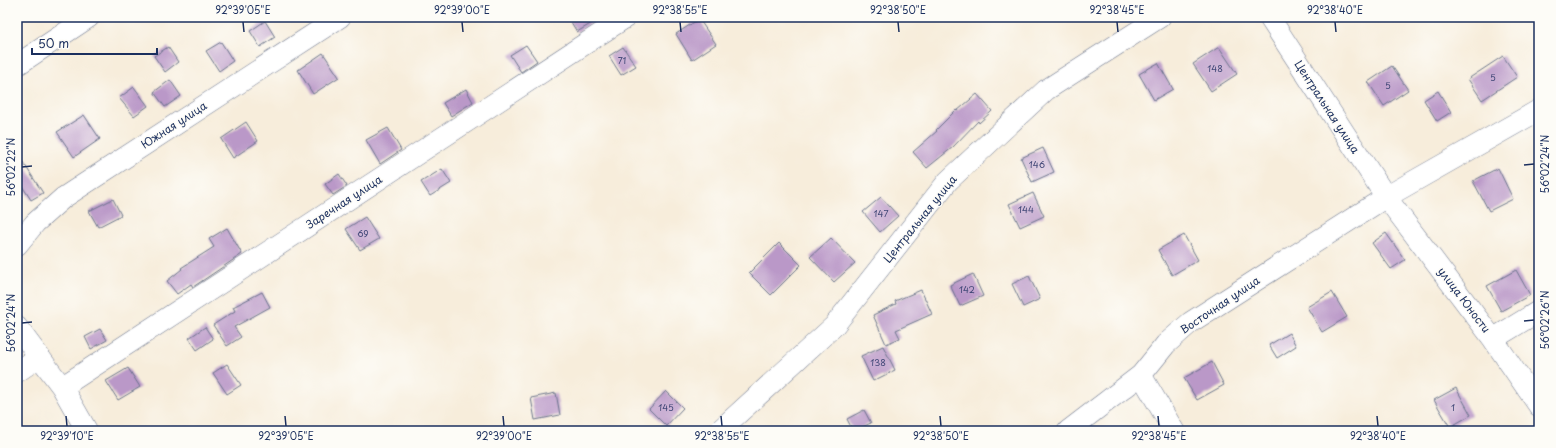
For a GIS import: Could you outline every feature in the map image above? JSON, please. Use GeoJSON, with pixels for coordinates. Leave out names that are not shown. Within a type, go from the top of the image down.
{"type":"FeatureCollection","features":[{"type":"Feature","properties":{"kind":"street"},"geometry":{"type":"LineString","coordinates":[[17,65],[89,17]]}},
{"type":"Feature","properties":{"kind":"street","name":"Южная улица"},"geometry":{"type":"LineString","coordinates":[[17,245],[35,223],[63,198],[340,17]]}},
{"type":"Feature","properties":{"kind":"street","name":"Заречная улица"},"geometry":{"type":"LineString","coordinates":[[62,387],[626,17]]}},
{"type":"Feature","properties":{"kind":"street","name":"Центральная улица"},"geometry":{"type":"LineString","coordinates":[[719,431],[834,326],[948,181],[1046,90],[1160,17]]}},
{"type":"Feature","properties":{"kind":"street","name":"Центральная улица"},"geometry":{"type":"LineString","coordinates":[[1269,17],[1386,197]]}},
{"type":"Feature","properties":{"kind":"street","name":"Восточная улица"},"geometry":{"type":"LineString","coordinates":[[1068,431],[1141,375],[1166,344],[1191,322],[1386,197],[1539,110]]}},
{"type":"Feature","properties":{"kind":"street","name":"улица Юности"},"geometry":{"type":"LineString","coordinates":[[1386,197],[1493,340],[1539,406]]}},
{"type":"Feature","properties":{"kind":"street"},"geometry":{"type":"LineString","coordinates":[[1493,340],[1539,311]]}},
{"type":"Feature","properties":{"kind":"street"},"geometry":{"type":"LineString","coordinates":[[17,327],[62,387],[87,431]]}},
{"type":"Feature","properties":{"kind":"street"},"geometry":{"type":"LineString","coordinates":[[17,372],[39,357]]}},
{"type":"Feature","properties":{"kind":"street"},"geometry":{"type":"LineString","coordinates":[[1141,375],[1174,431]]}},
{"type":"Feature","properties":{"kind":"building"},"geometry":{"type":"Polygon","coordinates":[[[568,17],[602,17],[577,32],[568,17]]]}},
{"type":"Feature","properties":{"kind":"building"},"geometry":{"type":"Polygon","coordinates":[[[699,19],[716,44],[692,60],[676,34],[699,19]]]}},
{"type":"Feature","properties":{"kind":"building"},"geometry":{"type":"Polygon","coordinates":[[[265,21],[275,37],[260,47],[250,31],[265,21]]]}},
{"type":"Feature","properties":{"kind":"building"},"geometry":{"type":"Polygon","coordinates":[[[221,42],[233,61],[219,71],[206,51],[221,42]]]}},
{"type":"Feature","properties":{"kind":"building"},"geometry":{"type":"Polygon","coordinates":[[[526,45],[537,61],[521,72],[510,55],[526,45]]]}},
{"type":"Feature","properties":{"kind":"building"},"geometry":{"type":"Polygon","coordinates":[[[168,47],[178,62],[165,72],[154,56],[168,47]]]}},
{"type":"Feature","properties":{"kind":"building"},"geometry":{"type":"Polygon","coordinates":[[[623,47],[636,66],[621,75],[609,56],[623,47]]]}},
{"type":"Feature","properties":{"kind":"building"},"geometry":{"type":"Polygon","coordinates":[[[1219,47],[1237,74],[1211,91],[1193,64],[1219,47]]]}},
{"type":"Feature","properties":{"kind":"building"},"geometry":{"type":"Polygon","coordinates":[[[323,53],[339,77],[313,94],[298,70],[323,53]]]}},
{"type":"Feature","properties":{"kind":"building"},"geometry":{"type":"Polygon","coordinates":[[[1503,56],[1517,77],[1482,100],[1468,79],[1503,56]]]}},
{"type":"Feature","properties":{"kind":"building"},"geometry":{"type":"Polygon","coordinates":[[[1158,63],[1173,89],[1154,100],[1139,74],[1158,63]]]}},
{"type":"Feature","properties":{"kind":"building"},"geometry":{"type":"Polygon","coordinates":[[[1392,66],[1408,90],[1384,106],[1368,82],[1392,66]]]}},
{"type":"Feature","properties":{"kind":"building"},"geometry":{"type":"Polygon","coordinates":[[[170,80],[181,96],[165,107],[154,92],[170,80]]]}},
{"type":"Feature","properties":{"kind":"building"},"geometry":{"type":"Polygon","coordinates":[[[134,87],[148,106],[134,116],[119,98],[134,87]]]}},
{"type":"Feature","properties":{"kind":"building"},"geometry":{"type":"Polygon","coordinates":[[[466,89],[473,102],[451,116],[443,103],[466,89]]]}},
{"type":"Feature","properties":{"kind":"building"},"geometry":{"type":"Polygon","coordinates":[[[1438,91],[1451,112],[1437,121],[1424,100],[1438,91]]]}},
{"type":"Feature","properties":{"kind":"building"},"geometry":{"type":"Polygon","coordinates":[[[977,94],[992,111],[979,123],[978,121],[953,147],[927,168],[913,152],[937,131],[936,130],[956,110],[957,111],[977,94]]]}},
{"type":"Feature","properties":{"kind":"building"},"geometry":{"type":"Polygon","coordinates":[[[84,115],[100,139],[74,157],[57,132],[84,115]]]}},
{"type":"Feature","properties":{"kind":"building"},"geometry":{"type":"Polygon","coordinates":[[[246,122],[258,141],[233,158],[221,139],[246,122]]]}},
{"type":"Feature","properties":{"kind":"building"},"geometry":{"type":"Polygon","coordinates":[[[388,128],[401,150],[380,164],[366,140],[388,128]]]}},
{"type":"Feature","properties":{"kind":"building"},"geometry":{"type":"Polygon","coordinates":[[[1043,148],[1054,172],[1032,182],[1021,158],[1043,148]]]}},
{"type":"Feature","properties":{"kind":"building"},"geometry":{"type":"Polygon","coordinates":[[[17,153],[43,193],[31,200],[17,178],[17,153]]]}},
{"type":"Feature","properties":{"kind":"building"},"geometry":{"type":"Polygon","coordinates":[[[1498,168],[1513,199],[1489,211],[1473,181],[1498,168]]]}},
{"type":"Feature","properties":{"kind":"building"},"geometry":{"type":"Polygon","coordinates":[[[442,169],[451,183],[430,196],[421,182],[442,169]]]}},
{"type":"Feature","properties":{"kind":"building"},"geometry":{"type":"Polygon","coordinates":[[[339,174],[347,186],[333,195],[325,184],[339,174]]]}},
{"type":"Feature","properties":{"kind":"building"},"geometry":{"type":"Polygon","coordinates":[[[1033,193],[1044,216],[1020,227],[1009,204],[1033,193]]]}},
{"type":"Feature","properties":{"kind":"building"},"geometry":{"type":"Polygon","coordinates":[[[881,197],[898,216],[880,232],[863,212],[881,197]]]}},
{"type":"Feature","properties":{"kind":"building"},"geometry":{"type":"Polygon","coordinates":[[[113,199],[121,215],[98,227],[89,211],[113,199]]]}},
{"type":"Feature","properties":{"kind":"building"},"geometry":{"type":"Polygon","coordinates":[[[365,217],[379,239],[360,250],[346,229],[365,217]]]}},
{"type":"Feature","properties":{"kind":"building"},"geometry":{"type":"Polygon","coordinates":[[[227,228],[242,254],[193,287],[191,284],[177,294],[167,281],[182,269],[181,268],[214,247],[209,239],[227,228]]]}},
{"type":"Feature","properties":{"kind":"building"},"geometry":{"type":"Polygon","coordinates":[[[1386,233],[1405,260],[1391,269],[1372,243],[1386,233]]]}},
{"type":"Feature","properties":{"kind":"building"},"geometry":{"type":"Polygon","coordinates":[[[1184,235],[1198,260],[1172,275],[1158,250],[1184,235]]]}},
{"type":"Feature","properties":{"kind":"building"},"geometry":{"type":"Polygon","coordinates":[[[831,238],[855,263],[834,282],[810,257],[831,238]]]}},
{"type":"Feature","properties":{"kind":"building"},"geometry":{"type":"Polygon","coordinates":[[[779,243],[801,265],[771,295],[749,273],[779,243]]]}},
{"type":"Feature","properties":{"kind":"building"},"geometry":{"type":"Polygon","coordinates":[[[1516,270],[1530,295],[1501,311],[1487,286],[1516,270]]]}},
{"type":"Feature","properties":{"kind":"building"},"geometry":{"type":"Polygon","coordinates":[[[973,274],[983,296],[960,306],[950,285],[973,274]]]}},
{"type":"Feature","properties":{"kind":"building"},"geometry":{"type":"Polygon","coordinates":[[[1029,276],[1040,299],[1023,307],[1012,284],[1029,276]]]}},
{"type":"Feature","properties":{"kind":"building"},"geometry":{"type":"Polygon","coordinates":[[[921,290],[932,314],[896,330],[900,338],[886,344],[873,315],[896,304],[895,301],[921,290]]]}},
{"type":"Feature","properties":{"kind":"building"},"geometry":{"type":"Polygon","coordinates":[[[262,292],[270,307],[234,327],[241,337],[227,346],[213,325],[235,311],[233,307],[262,292]]]}},
{"type":"Feature","properties":{"kind":"building"},"geometry":{"type":"Polygon","coordinates":[[[1332,292],[1347,317],[1322,332],[1307,307],[1332,292]]]}},
{"type":"Feature","properties":{"kind":"building"},"geometry":{"type":"Polygon","coordinates":[[[205,327],[213,339],[197,350],[189,338],[205,327]]]}},
{"type":"Feature","properties":{"kind":"building"},"geometry":{"type":"Polygon","coordinates":[[[100,329],[107,340],[91,349],[85,337],[100,329]]]}},
{"type":"Feature","properties":{"kind":"building"},"geometry":{"type":"Polygon","coordinates":[[[1289,333],[1296,346],[1277,358],[1269,345],[1289,333]]]}},
{"type":"Feature","properties":{"kind":"building"},"geometry":{"type":"Polygon","coordinates":[[[883,346],[895,370],[873,381],[861,356],[883,346]]]}},
{"type":"Feature","properties":{"kind":"building"},"geometry":{"type":"Polygon","coordinates":[[[1212,362],[1224,385],[1197,400],[1184,378],[1212,362]]]}},
{"type":"Feature","properties":{"kind":"building"},"geometry":{"type":"Polygon","coordinates":[[[227,364],[241,385],[227,394],[213,373],[227,364]]]}},
{"type":"Feature","properties":{"kind":"building"},"geometry":{"type":"Polygon","coordinates":[[[128,368],[140,387],[118,400],[106,381],[128,368]]]}},
{"type":"Feature","properties":{"kind":"building"},"geometry":{"type":"Polygon","coordinates":[[[1456,388],[1471,415],[1450,427],[1434,400],[1456,388]]]}},
{"type":"Feature","properties":{"kind":"building"},"geometry":{"type":"Polygon","coordinates":[[[666,391],[683,408],[666,426],[649,409],[666,391]]]}},
{"type":"Feature","properties":{"kind":"building"},"geometry":{"type":"Polygon","coordinates":[[[556,393],[560,415],[535,420],[531,398],[556,393]]]}},
{"type":"Feature","properties":{"kind":"building"},"geometry":{"type":"Polygon","coordinates":[[[864,410],[871,423],[853,431],[847,419],[864,410]]]}}]}
